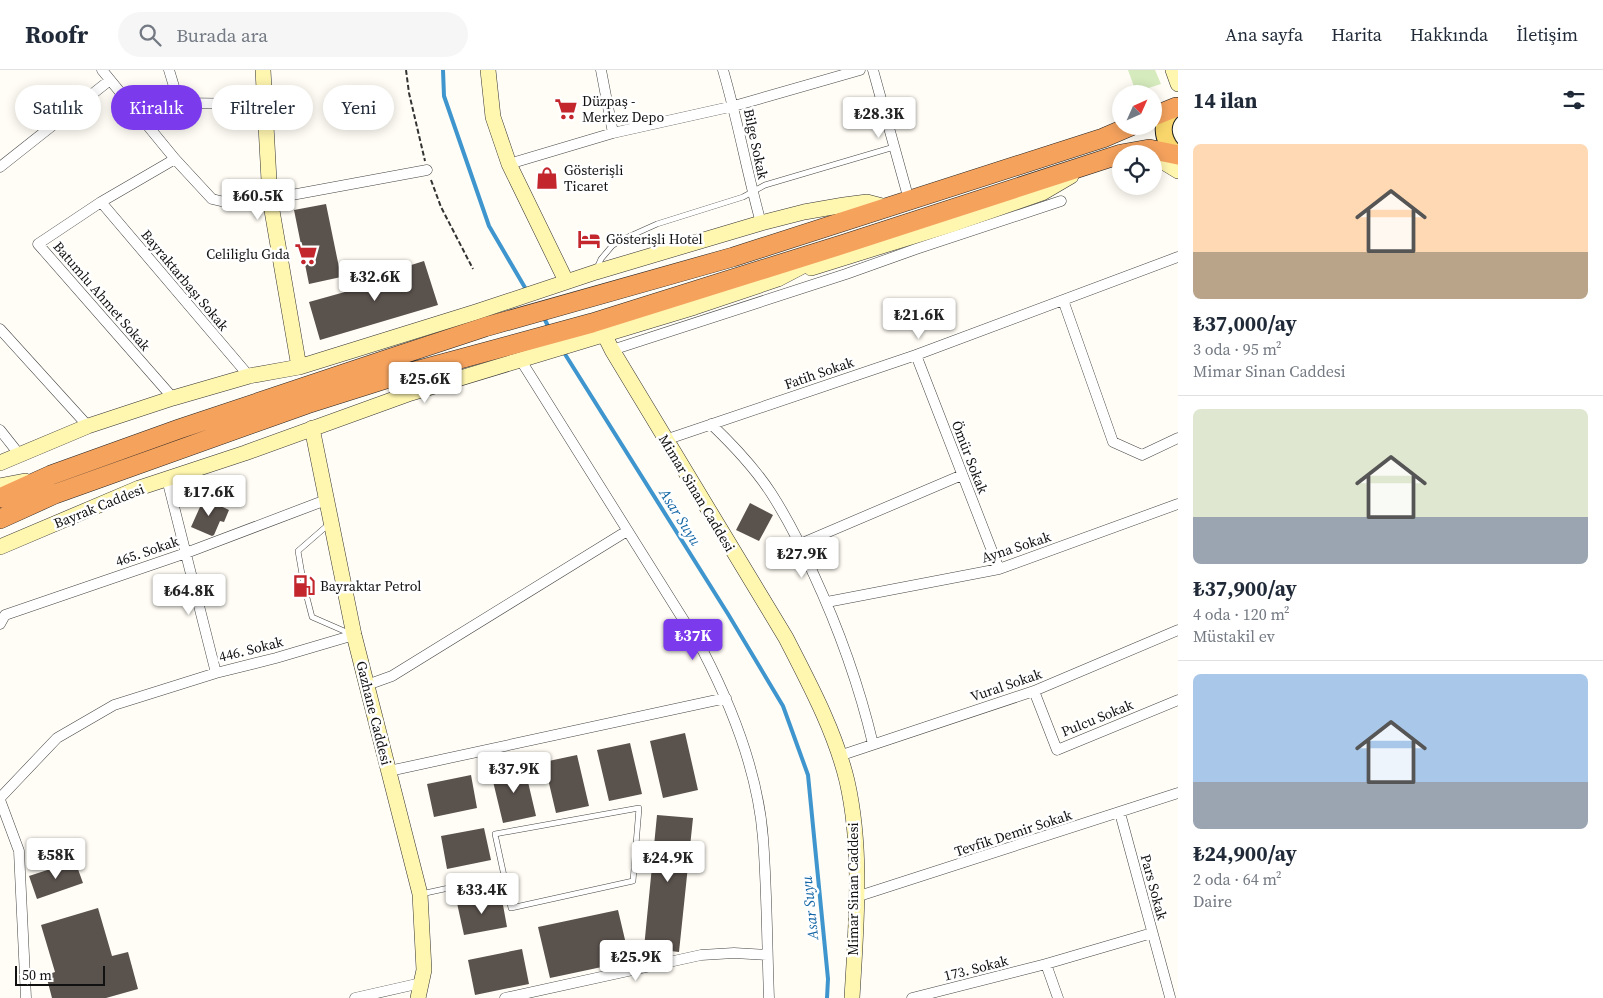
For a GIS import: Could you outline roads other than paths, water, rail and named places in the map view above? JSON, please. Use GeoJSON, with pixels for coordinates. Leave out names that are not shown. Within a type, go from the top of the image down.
{"type":"FeatureCollection","features":[{"type":"Feature","properties":{"kind":"highway"},"geometry":{"type":"LineString","coordinates":[[1162,113],[1177,106]]}},
{"type":"Feature","properties":{"kind":"highway"},"geometry":{"type":"LineString","coordinates":[[0,498],[51,475],[481,320],[579,301],[733,257],[1112,134]]}},
{"type":"Feature","properties":{"kind":"highway"},"geometry":{"type":"LineString","coordinates":[[1162,152],[1178,155]]}},
{"type":"Feature","properties":{"kind":"highway"},"geometry":{"type":"LineString","coordinates":[[0,519],[59,493],[307,404],[386,379],[498,350],[597,331],[844,244],[1112,157]]}},
{"type":"Feature","properties":{"kind":"main road"},"geometry":{"type":"LineString","coordinates":[[264,70],[264,85]]}},
{"type":"Feature","properties":{"kind":"main road"},"geometry":{"type":"LineString","coordinates":[[488,70],[493,117],[509,164],[566,281]]}},
{"type":"Feature","properties":{"kind":"main road"},"geometry":{"type":"LineString","coordinates":[[1173,70],[1178,84]]}},
{"type":"Feature","properties":{"kind":"main road"},"geometry":{"type":"LineString","coordinates":[[1177,106],[1169,113],[1163,132],[1165,141],[1170,149],[1178,155]]}},
{"type":"Feature","properties":{"kind":"main road"},"geometry":{"type":"LineString","coordinates":[[266,130],[269,194],[300,367]]}},
{"type":"Feature","properties":{"kind":"main road"},"geometry":{"type":"LineString","coordinates":[[782,278],[956,223],[1042,193],[1112,157]]}},
{"type":"Feature","properties":{"kind":"main road"},"geometry":{"type":"LineString","coordinates":[[1162,161],[1178,171]]}},
{"type":"Feature","properties":{"kind":"main road"},"geometry":{"type":"LineString","coordinates":[[0,463],[88,426],[173,398],[249,376],[300,367],[481,320],[566,281],[761,223],[804,212],[867,202],[886,207]]}},
{"type":"Feature","properties":{"kind":"main road"},"geometry":{"type":"LineString","coordinates":[[782,278],[844,244]]}},
{"type":"Feature","properties":{"kind":"main road","name":"Bayrak Caddesi"},"geometry":{"type":"LineString","coordinates":[[0,547],[139,488],[245,453],[411,393],[525,357],[597,331],[695,307],[782,278]]}},
{"type":"Feature","properties":{"kind":"main road","name":"Mimar Sinan Caddesi"},"geometry":{"type":"LineString","coordinates":[[597,331],[612,350],[786,638],[808,680],[839,756],[847,781],[853,817],[856,898],[852,998]]}},
{"type":"Feature","properties":{"kind":"main road","name":"Gazhane Caddesi"},"geometry":{"type":"LineString","coordinates":[[312,428],[354,635],[420,894],[424,970],[420,991]]}},
{"type":"Feature","properties":{"kind":"main road"},"geometry":{"type":"LineString","coordinates":[[0,486],[51,475]]}},
{"type":"Feature","properties":{"kind":"main road"},"geometry":{"type":"LineString","coordinates":[[0,528],[59,493]]}},
{"type":"Feature","properties":{"kind":"street"},"geometry":{"type":"LineString","coordinates":[[102,70],[114,85]]}},
{"type":"Feature","properties":{"kind":"street"},"geometry":{"type":"LineString","coordinates":[[169,70],[174,85]]}},
{"type":"Feature","properties":{"kind":"street"},"geometry":{"type":"LineString","coordinates":[[601,70],[613,133]]}},
{"type":"Feature","properties":{"kind":"street","name":"Bilge Sokak"},"geometry":{"type":"LineString","coordinates":[[723,70],[734,106],[752,191],[761,223]]}},
{"type":"Feature","properties":{"kind":"street"},"geometry":{"type":"LineString","coordinates":[[509,164],[613,133],[734,106],[860,70]]}},
{"type":"Feature","properties":{"kind":"street"},"geometry":{"type":"LineString","coordinates":[[873,70],[909,200]]}},
{"type":"Feature","properties":{"kind":"street"},"geometry":{"type":"LineString","coordinates":[[0,167],[110,80]]}},
{"type":"Feature","properties":{"kind":"street"},"geometry":{"type":"LineString","coordinates":[[152,130],[175,159],[212,199],[229,203],[269,194],[427,170]]}},
{"type":"Feature","properties":{"kind":"street","name":"Batumlu Ahmet Sokak"},"geometry":{"type":"LineString","coordinates":[[173,398],[38,244],[101,202],[175,159]]}},
{"type":"Feature","properties":{"kind":"street"},"geometry":{"type":"LineString","coordinates":[[612,350],[1062,201]]}},
{"type":"Feature","properties":{"kind":"street","name":"Bayraktarbaşı Sokak"},"geometry":{"type":"LineString","coordinates":[[101,202],[249,376]]}},
{"type":"Feature","properties":{"kind":"street","name":"Fatih Sokak"},"geometry":{"type":"LineString","coordinates":[[665,440],[916,355],[1178,257]]}},
{"type":"Feature","properties":{"kind":"street"},"geometry":{"type":"LineString","coordinates":[[782,278],[782,295]]}},
{"type":"Feature","properties":{"kind":"street"},"geometry":{"type":"LineString","coordinates":[[1062,300],[1113,442],[1142,455],[1178,438]]}},
{"type":"Feature","properties":{"kind":"street"},"geometry":{"type":"LineString","coordinates":[[0,329],[88,426]]}},
{"type":"Feature","properties":{"kind":"street","name":"Ömür Sokak"},"geometry":{"type":"LineString","coordinates":[[916,355],[999,569]]}},
{"type":"Feature","properties":{"kind":"street"},"geometry":{"type":"LineString","coordinates":[[525,357],[627,531],[703,652],[726,698],[744,749],[759,812],[763,838],[769,998]]}},
{"type":"Feature","properties":{"kind":"street"},"geometry":{"type":"LineString","coordinates":[[712,424],[736,449],[770,492],[800,544],[827,602],[852,667],[873,744]]}},
{"type":"Feature","properties":{"kind":"street"},"geometry":{"type":"LineString","coordinates":[[0,430],[19,454]]}},
{"type":"Feature","properties":{"kind":"street"},"geometry":{"type":"LineString","coordinates":[[800,544],[962,475]]}},
{"type":"Feature","properties":{"kind":"street","name":"446. Sokak"},"geometry":{"type":"LineString","coordinates":[[167,479],[216,672],[276,658],[354,635]]}},
{"type":"Feature","properties":{"kind":"street","name":"465. Sokak"},"geometry":{"type":"LineString","coordinates":[[2,616],[186,553],[326,500]]}},
{"type":"Feature","properties":{"kind":"street","name":"Ayna Sokak"},"geometry":{"type":"LineString","coordinates":[[827,602],[999,569],[1178,504]]}},
{"type":"Feature","properties":{"kind":"street"},"geometry":{"type":"LineString","coordinates":[[367,685],[392,676],[627,531]]}},
{"type":"Feature","properties":{"kind":"street","name":"Vural Sokak"},"geometry":{"type":"LineString","coordinates":[[839,756],[1034,691],[1178,630]]}},
{"type":"Feature","properties":{"kind":"street"},"geometry":{"type":"LineString","coordinates":[[26,998],[19,851],[0,799],[57,738],[114,705],[216,672]]}},
{"type":"Feature","properties":{"kind":"street","name":"Pulcu Sokak"},"geometry":{"type":"LineString","coordinates":[[1034,691],[1057,750],[1178,700]]}},
{"type":"Feature","properties":{"kind":"street"},"geometry":{"type":"LineString","coordinates":[[389,771],[726,698]]}},
{"type":"Feature","properties":{"kind":"street","name":"Tevfik Demir Sokak"},"geometry":{"type":"LineString","coordinates":[[856,898],[1178,793]]}},
{"type":"Feature","properties":{"kind":"street","name":"Pars Sokak"},"geometry":{"type":"LineString","coordinates":[[1120,813],[1169,998]]}},
{"type":"Feature","properties":{"kind":"street","name":"173. Sokak"},"geometry":{"type":"LineString","coordinates":[[912,998],[1046,964],[1152,933]]}},
{"type":"Feature","properties":{"kind":"street"},"geometry":{"type":"LineString","coordinates":[[505,998],[701,955],[734,953],[767,955]]}},
{"type":"Feature","properties":{"kind":"street"},"geometry":{"type":"LineString","coordinates":[[1046,964],[1058,998]]}},
{"type":"Feature","properties":{"kind":"street"},"geometry":{"type":"LineString","coordinates":[[355,998],[420,991]]}},
{"type":"Feature","properties":{"kind":"street"},"geometry":{"type":"LineString","coordinates":[[1169,998],[1178,993]]}},
{"type":"Feature","properties":{"kind":"lane"},"geometry":{"type":"LineString","coordinates":[[596,272],[606,252],[618,241],[656,224],[743,197],[765,185],[894,147]]}},
{"type":"Feature","properties":{"kind":"lane"},"geometry":{"type":"LineString","coordinates":[[331,522],[298,551],[304,586],[312,617],[354,635]]}},
{"type":"Feature","properties":{"kind":"lane"},"geometry":{"type":"LineString","coordinates":[[639,808],[633,881],[511,908],[504,876],[494,834],[639,808]]}},
{"type":"Feature","properties":{"kind":"lane"},"geometry":{"type":"LineString","coordinates":[[420,894],[504,876]]}},
{"type":"Feature","properties":{"kind":"waterway","name":"Asar Suyu"},"geometry":{"type":"LineString","coordinates":[[443,70],[444,96],[489,226],[527,291]]}},
{"type":"Feature","properties":{"kind":"waterway","name":"Asar Suyu"},"geometry":{"type":"LineString","coordinates":[[543,316],[550,330]]}},
{"type":"Feature","properties":{"kind":"waterway","name":"Asar Suyu"},"geometry":{"type":"LineString","coordinates":[[563,351],[728,614],[783,706],[808,775],[828,979],[827,998]]}},
{"type":"Feature","properties":{"kind":"place","name":"Düzpaş - Merkez Depo"},"geometry":{"type":"Point","coordinates":[566,109]}},
{"type":"Feature","properties":{"kind":"place","name":"Gösterişli Ticaret"},"geometry":{"type":"Point","coordinates":[547,178]}},
{"type":"Feature","properties":{"kind":"place","name":"Gösterişli Hotel"},"geometry":{"type":"Point","coordinates":[589,239]}},
{"type":"Feature","properties":{"kind":"place","name":"Celiliglu Gıda"},"geometry":{"type":"Point","coordinates":[306,254]}},
{"type":"Feature","properties":{"kind":"place","name":"Bayraktar Petrol"},"geometry":{"type":"Point","coordinates":[304,586]}}]}
